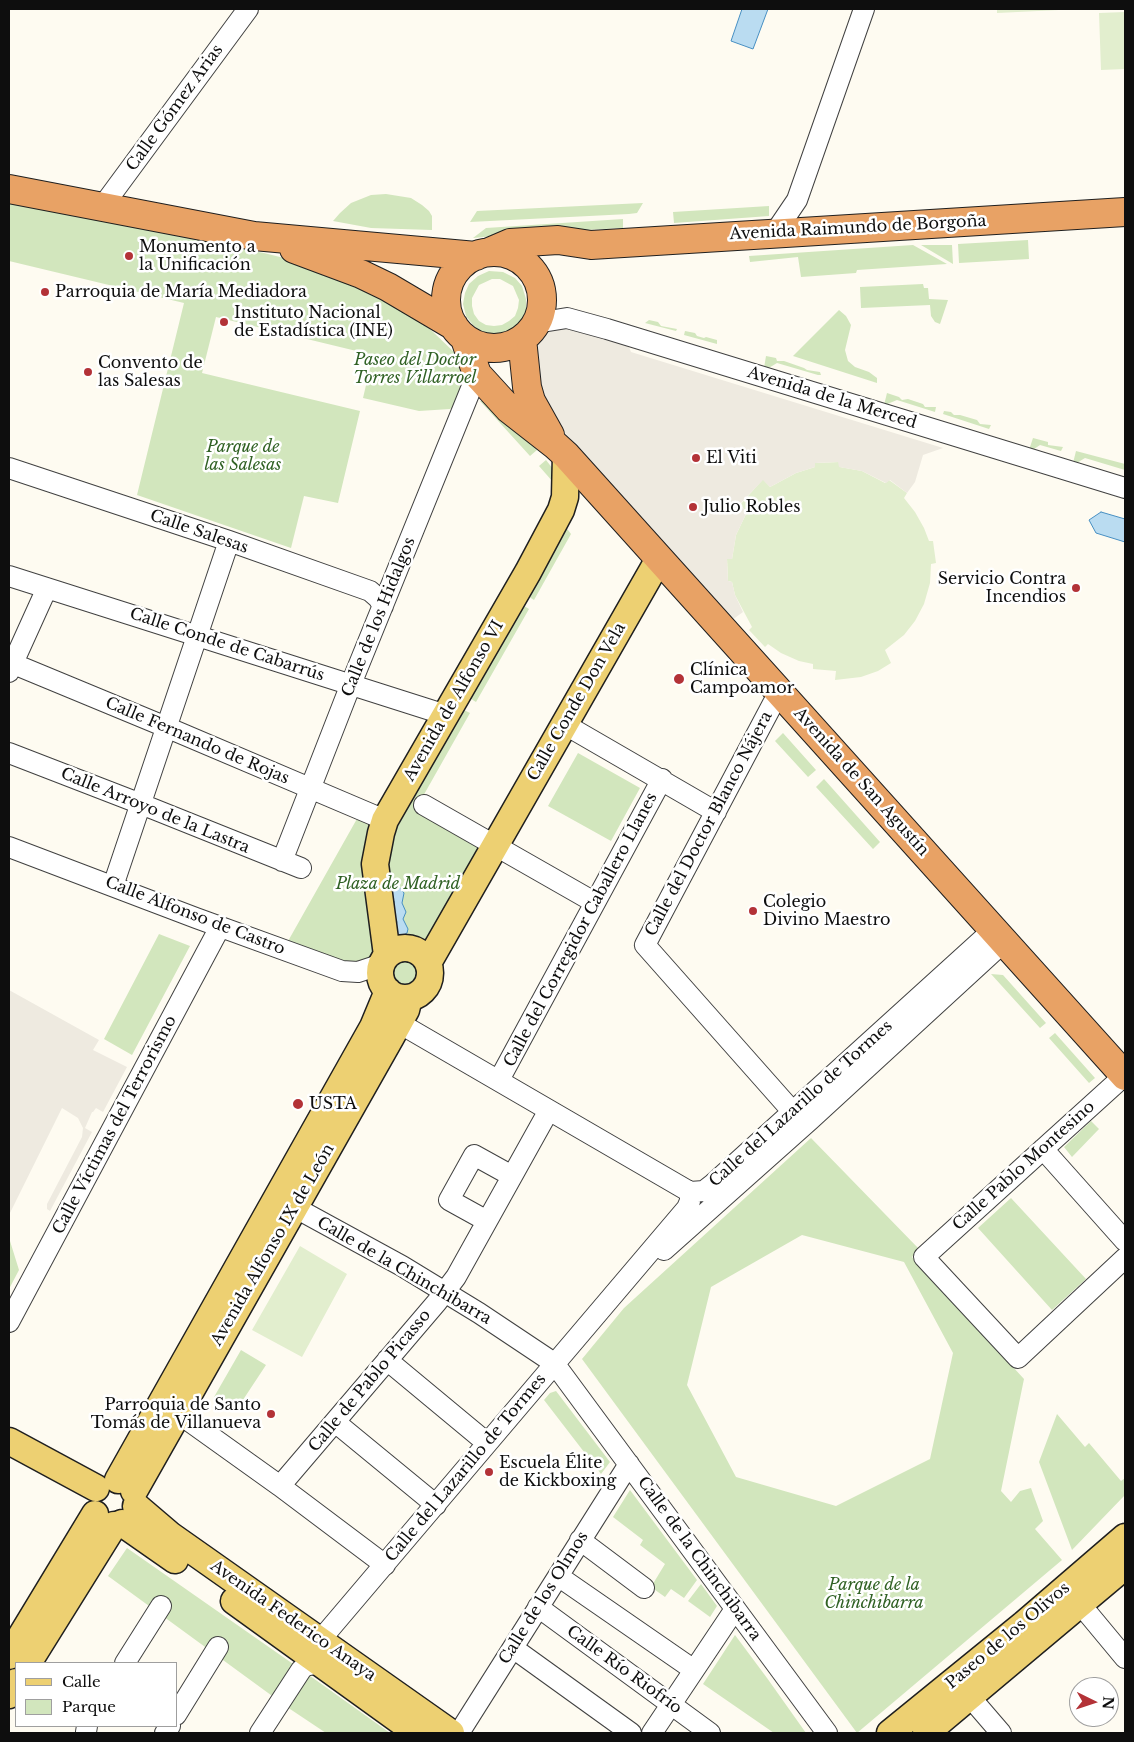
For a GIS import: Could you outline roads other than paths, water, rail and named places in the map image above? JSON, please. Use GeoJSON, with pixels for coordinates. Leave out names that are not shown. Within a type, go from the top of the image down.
{"type":"FeatureCollection","features":[{"type":"Feature","properties":{"kind":"highway"},"geometry":{"type":"LineString","coordinates":[[9,189],[254,236],[482,254],[508,254],[521,260],[532,270],[539,284],[542,296],[541,310],[529,331],[509,346],[494,348],[479,346],[388,287],[361,274],[254,236]]}},
{"type":"Feature","properties":{"kind":"highway","name":"Avenida Raimundo de Borgoña"},"geometry":{"type":"LineString","coordinates":[[482,254],[510,243],[558,240],[591,245],[1125,212]]}},
{"type":"Feature","properties":{"kind":"highway","name":"Avenida Raimundo de Borgoña"},"geometry":{"type":"LineString","coordinates":[[539,284],[548,265],[556,257],[591,245]]}},
{"type":"Feature","properties":{"kind":"highway"},"geometry":{"type":"LineString","coordinates":[[460,333],[448,314],[446,305],[449,285],[460,267],[482,254]]}},
{"type":"Feature","properties":{"kind":"highway","name":"Avenida de San Agustín"},"geometry":{"type":"LineString","coordinates":[[529,331],[527,386],[531,401],[560,450]]}},
{"type":"Feature","properties":{"kind":"highway","name":"Avenida de San Agustín"},"geometry":{"type":"LineString","coordinates":[[460,333],[477,374],[509,409],[560,450],[1125,1076]]}},
{"type":"Feature","properties":{"kind":"main road","name":"Avenida de Alfonso VI"},"geometry":{"type":"LineString","coordinates":[[384,960],[375,864],[385,820],[528,572],[561,510],[565,498],[560,450]]}},
{"type":"Feature","properties":{"kind":"main road","name":"Calle Conde Don Vela"},"geometry":{"type":"LineString","coordinates":[[496,846],[659,559]]}},
{"type":"Feature","properties":{"kind":"main road"},"geometry":{"type":"LineString","coordinates":[[428,963],[496,846]]}},
{"type":"Feature","properties":{"kind":"main road"},"geometry":{"type":"LineString","coordinates":[[410,948],[424,956],[428,963],[429,981],[417,995],[398,995],[384,987],[380,976],[384,960],[394,950],[410,948]]}},
{"type":"Feature","properties":{"kind":"main road","name":"Avenida Alfonso IX de León"},"geometry":{"type":"LineString","coordinates":[[9,1656],[116,1504],[178,1413],[406,1010],[398,995],[373,1027],[116,1504],[29,1662]]}},
{"type":"Feature","properties":{"kind":"main road","name":"Avenida Federico Anaya"},"geometry":{"type":"LineString","coordinates":[[9,1441],[116,1504],[160,1549],[316,1652],[451,1733]]}},
{"type":"Feature","properties":{"kind":"main road","name":"Paseo de los Olivos"},"geometry":{"type":"LineString","coordinates":[[926,1733],[970,1696],[1078,1592],[1125,1537]]}},
{"type":"Feature","properties":{"kind":"main road","name":"Paseo de los Olivos"},"geometry":{"type":"LineString","coordinates":[[890,1733],[1078,1592],[1125,1566]]}},
{"type":"Feature","properties":{"kind":"main road","name":"Avenida Federico Anaya"},"geometry":{"type":"LineString","coordinates":[[316,1652],[417,1733]]}},
{"type":"Feature","properties":{"kind":"street","name":"Calle Gómez Arias"},"geometry":{"type":"LineString","coordinates":[[102,207],[248,9]]}},
{"type":"Feature","properties":{"kind":"street"},"geometry":{"type":"LineString","coordinates":[[774,234],[797,200],[864,9]]}},
{"type":"Feature","properties":{"kind":"street"},"geometry":{"type":"LineString","coordinates":[[797,200],[799,210],[811,231]]}},
{"type":"Feature","properties":{"kind":"street","name":"Avenida de la Merced"},"geometry":{"type":"LineString","coordinates":[[529,331],[567,318],[1125,488]]}},
{"type":"Feature","properties":{"kind":"street","name":"Calle de los Hidalgos"},"geometry":{"type":"LineString","coordinates":[[282,861],[350,684],[384,606],[477,374]]}},
{"type":"Feature","properties":{"kind":"street","name":"Calle Salesas"},"geometry":{"type":"LineString","coordinates":[[9,468],[370,591],[384,606]]}},
{"type":"Feature","properties":{"kind":"street"},"geometry":{"type":"LineString","coordinates":[[113,886],[229,542]]}},
{"type":"Feature","properties":{"kind":"street","name":"Calle Conde de Cabarrús"},"geometry":{"type":"LineString","coordinates":[[9,576],[446,715]]}},
{"type":"Feature","properties":{"kind":"street"},"geometry":{"type":"LineString","coordinates":[[10,666],[47,588]]}},
{"type":"Feature","properties":{"kind":"street","name":"Calle Fernando de Rojas"},"geometry":{"type":"LineString","coordinates":[[10,666],[166,727],[385,820]]}},
{"type":"Feature","properties":{"kind":"street","name":"Calle del Doctor Blanco Nájera"},"geometry":{"type":"LineString","coordinates":[[779,692],[645,945],[792,1111]]}},
{"type":"Feature","properties":{"kind":"street"},"geometry":{"type":"LineString","coordinates":[[564,724],[662,779],[716,812]]}},
{"type":"Feature","properties":{"kind":"street","name":"Calle Arroyo de la Lastra"},"geometry":{"type":"LineString","coordinates":[[9,754],[302,868]]}},
{"type":"Feature","properties":{"kind":"street","name":"Calle del Corregidor Caballero Llanes"},"geometry":{"type":"LineString","coordinates":[[499,1080],[662,779]]}},
{"type":"Feature","properties":{"kind":"street"},"geometry":{"type":"LineString","coordinates":[[424,805],[594,902]]}},
{"type":"Feature","properties":{"kind":"street","name":"Calle Alfonso de Castro"},"geometry":{"type":"LineString","coordinates":[[9,847],[342,971],[358,972],[384,960]]}},
{"type":"Feature","properties":{"kind":"street","name":"Calle Víctimas del Terrorismo"},"geometry":{"type":"LineString","coordinates":[[9,1322],[220,927]]}},
{"type":"Feature","properties":{"kind":"street","name":"Calle del Lazarillo de Tormes"},"geometry":{"type":"LineString","coordinates":[[316,1652],[385,1565],[687,1208],[690,1201],[690,1192],[704,1191],[792,1111],[999,936]]}},
{"type":"Feature","properties":{"kind":"street","name":"Calle del Lazarillo de Tormes"},"geometry":{"type":"LineString","coordinates":[[623,1282],[680,1236],[810,1120],[999,936]]}},
{"type":"Feature","properties":{"kind":"street"},"geometry":{"type":"LineString","coordinates":[[398,1023],[690,1192]]}},
{"type":"Feature","properties":{"kind":"street","name":"Calle Pablo Montesino"},"geometry":{"type":"LineString","coordinates":[[1125,1076],[924,1257],[1018,1358],[1125,1258]]}},
{"type":"Feature","properties":{"kind":"street","name":"Calle de Pablo Picasso"},"geometry":{"type":"LineString","coordinates":[[280,1486],[456,1277],[550,1110]]}},
{"type":"Feature","properties":{"kind":"street"},"geometry":{"type":"LineString","coordinates":[[1043,1149],[1125,1241]]}},
{"type":"Feature","properties":{"kind":"street"},"geometry":{"type":"LineString","coordinates":[[487,1221],[449,1200],[474,1155],[512,1176]]}},
{"type":"Feature","properties":{"kind":"street","name":"Calle de la Chinchibarra"},"geometry":{"type":"LineString","coordinates":[[294,1207],[402,1266],[554,1363],[827,1733]]}},
{"type":"Feature","properties":{"kind":"street"},"geometry":{"type":"LineString","coordinates":[[387,1360],[487,1443]]}},
{"type":"Feature","properties":{"kind":"street"},"geometry":{"type":"LineString","coordinates":[[178,1413],[280,1486],[385,1565]]}},
{"type":"Feature","properties":{"kind":"street"},"geometry":{"type":"LineString","coordinates":[[335,1422],[436,1505]]}},
{"type":"Feature","properties":{"kind":"street","name":"Calle de los Olmos"},"geometry":{"type":"LineString","coordinates":[[459,1733],[629,1464]]}},
{"type":"Feature","properties":{"kind":"street"},"geometry":{"type":"LineString","coordinates":[[580,1540],[644,1588]]}},
{"type":"Feature","properties":{"kind":"street"},"geometry":{"type":"LineString","coordinates":[[558,1576],[694,1670]]}},
{"type":"Feature","properties":{"kind":"street"},"geometry":{"type":"LineString","coordinates":[[1078,1592],[1125,1640]]}},
{"type":"Feature","properties":{"kind":"street"},"geometry":{"type":"LineString","coordinates":[[1078,1592],[1125,1658]]}},
{"type":"Feature","properties":{"kind":"street"},"geometry":{"type":"LineString","coordinates":[[126,1662],[161,1606]]}},
{"type":"Feature","properties":{"kind":"street","name":"Calle Río Riofrío"},"geometry":{"type":"LineString","coordinates":[[538,1608],[710,1733]]}},
{"type":"Feature","properties":{"kind":"street"},"geometry":{"type":"LineString","coordinates":[[652,1733],[735,1609]]}},
{"type":"Feature","properties":{"kind":"street"},"geometry":{"type":"LineString","coordinates":[[178,1712],[218,1647]]}},
{"type":"Feature","properties":{"kind":"street"},"geometry":{"type":"LineString","coordinates":[[513,1648],[631,1733]]}},
{"type":"Feature","properties":{"kind":"street"},"geometry":{"type":"LineString","coordinates":[[260,1733],[299,1672],[316,1652]]}},
{"type":"Feature","properties":{"kind":"street"},"geometry":{"type":"LineString","coordinates":[[970,1696],[1001,1733]]}},
{"type":"Feature","properties":{"kind":"water"},"geometry":{"type":"Polygon","coordinates":[[[742,9],[768,9],[753,49],[731,41],[742,9]]]}},
{"type":"Feature","properties":{"kind":"water"},"geometry":{"type":"Polygon","coordinates":[[[1101,512],[1125,519],[1125,542],[1096,533],[1089,520],[1101,512]]]}},
{"type":"Feature","properties":{"kind":"water"},"geometry":{"type":"Polygon","coordinates":[[[394,887],[399,887],[404,893],[402,903],[406,912],[403,919],[408,929],[407,933],[402,936],[397,934],[394,927],[397,922],[391,910],[394,901],[390,898],[390,892],[394,887]]]}},
{"type":"Feature","properties":{"kind":"place","name":"Monumento a la Unificación"},"geometry":{"type":"Point","coordinates":[129,256]}},
{"type":"Feature","properties":{"kind":"place","name":"Parroquia de María Mediadora"},"geometry":{"type":"Point","coordinates":[45,292]}},
{"type":"Feature","properties":{"kind":"place","name":"Instituto Nacional de Estadística (INE)"},"geometry":{"type":"Point","coordinates":[224,322]}},
{"type":"Feature","properties":{"kind":"place","name":"Convento de las Salesas"},"geometry":{"type":"Point","coordinates":[88,372]}},
{"type":"Feature","properties":{"kind":"place","name":"El Viti"},"geometry":{"type":"Point","coordinates":[696,458]}},
{"type":"Feature","properties":{"kind":"place","name":"Julio Robles"},"geometry":{"type":"Point","coordinates":[693,507]}},
{"type":"Feature","properties":{"kind":"place","name":"Servicio Contra Incendios"},"geometry":{"type":"Point","coordinates":[1076,588]}},
{"type":"Feature","properties":{"kind":"place","name":"Clínica Campoamor"},"geometry":{"type":"Point","coordinates":[679,679]}},
{"type":"Feature","properties":{"kind":"place","name":"Colegio Divino Maestro"},"geometry":{"type":"Point","coordinates":[753,911]}},
{"type":"Feature","properties":{"kind":"place","name":"USTA"},"geometry":{"type":"Point","coordinates":[298,1104]}},
{"type":"Feature","properties":{"kind":"place","name":"Parroquia de Santo Tomás de Villanueva"},"geometry":{"type":"Point","coordinates":[271,1414]}},
{"type":"Feature","properties":{"kind":"place","name":"Escuela Élite de Kickboxing"},"geometry":{"type":"Point","coordinates":[489,1472]}},
{"type":"Feature","properties":{"kind":"park label","name":"Paseo del Doctor Torres Villarroel"},"geometry":{"type":"Point","coordinates":[415,369]}},
{"type":"Feature","properties":{"kind":"park label","name":"Parque de las Salesas"},"geometry":{"type":"Point","coordinates":[243,456]}},
{"type":"Feature","properties":{"kind":"park label","name":"Plaza de Madrid"},"geometry":{"type":"Point","coordinates":[398,884]}},
{"type":"Feature","properties":{"kind":"park label","name":"Parque de la Chinchibarra"},"geometry":{"type":"Point","coordinates":[874,1594]}}]}
